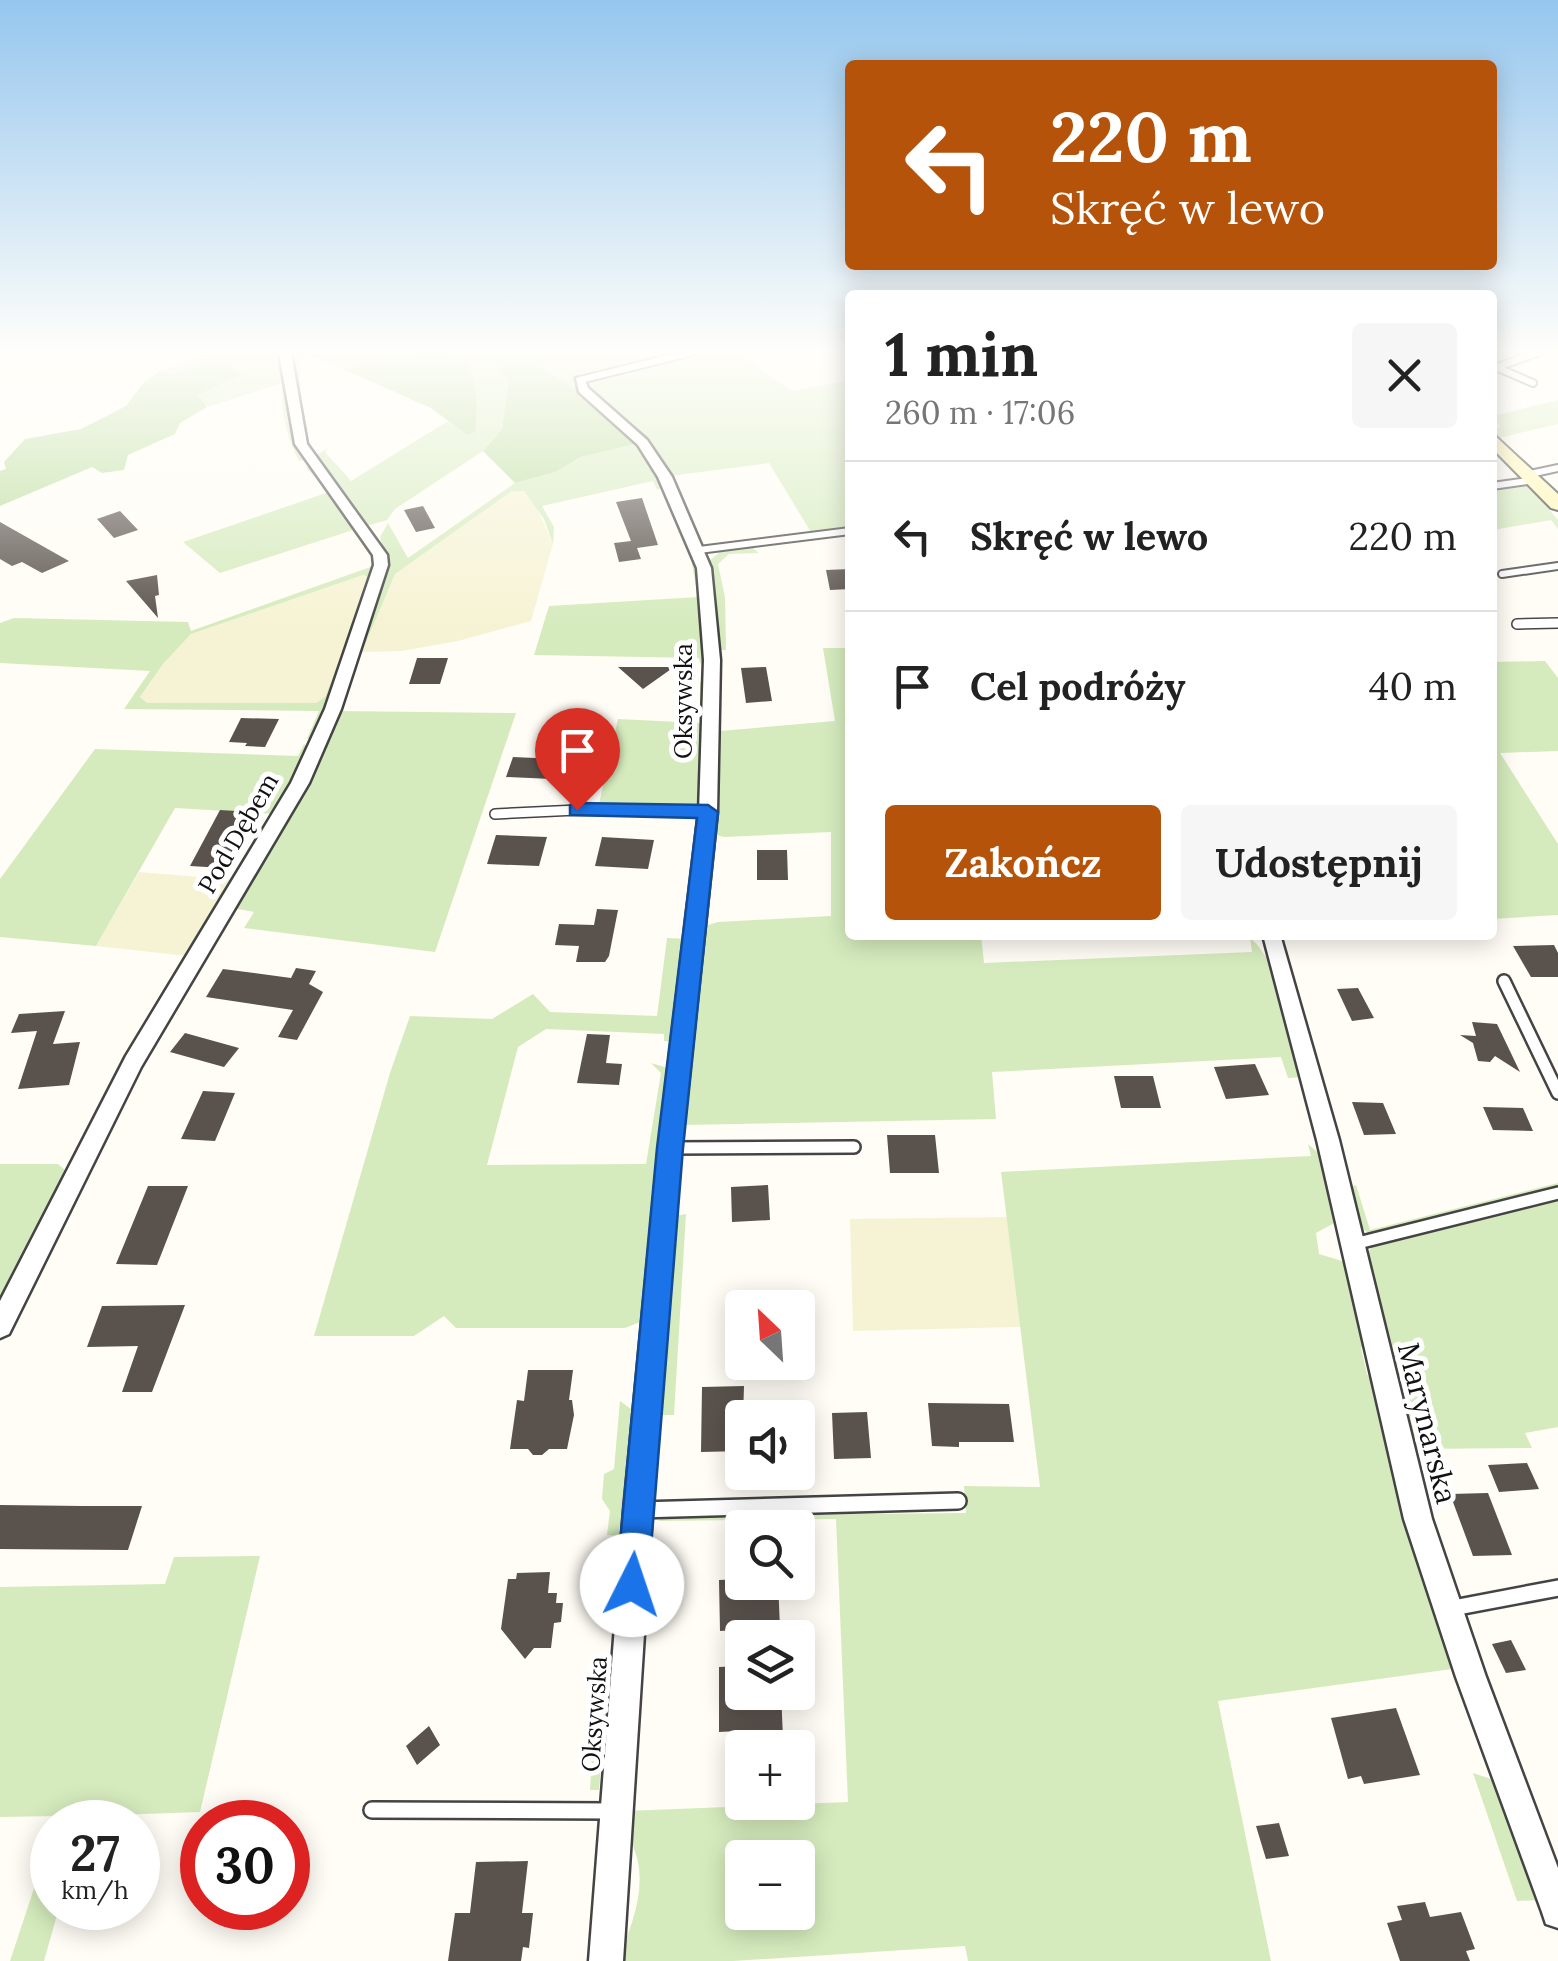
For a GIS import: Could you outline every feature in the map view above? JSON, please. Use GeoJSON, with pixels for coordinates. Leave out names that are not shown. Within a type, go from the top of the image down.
{"type":"FeatureCollection","features":[{"type":"Feature","properties":{"kind":"street","name":"Pod Dębem"},"geometry":{"type":"LineString","coordinates":[[0,1326],[133,1062],[300,783],[333,709],[380,569],[380,555],[300,445]]}},
{"type":"Feature","properties":{"kind":"street","name":"Oksywska"},"geometry":{"type":"LineString","coordinates":[[606,1961],[614,1811],[670,1148],[708,812],[712,644],[708,590],[699,550],[652,453],[643,445]]}},
{"type":"Feature","properties":{"kind":"street"},"geometry":{"type":"LineString","coordinates":[[1499,445],[1558,504]]}},
{"type":"Feature","properties":{"kind":"street","name":"Marynarska"},"geometry":{"type":"LineString","coordinates":[[1271,940],[1309,1066],[1398,1444],[1447,1609],[1558,1912]]}},
{"type":"Feature","properties":{"kind":"lane"},"geometry":{"type":"LineString","coordinates":[[1497,485],[1558,468]]}},
{"type":"Feature","properties":{"kind":"lane"},"geometry":{"type":"LineString","coordinates":[[699,550],[845,533]]}},
{"type":"Feature","properties":{"kind":"lane"},"geometry":{"type":"LineString","coordinates":[[1502,574],[1558,566]]}},
{"type":"Feature","properties":{"kind":"lane"},"geometry":{"type":"LineString","coordinates":[[1517,624],[1558,623]]}},
{"type":"Feature","properties":{"kind":"lane"},"geometry":{"type":"LineString","coordinates":[[495,814],[577,810],[708,812]]}},
{"type":"Feature","properties":{"kind":"lane"},"geometry":{"type":"LineString","coordinates":[[1504,981],[1558,1094]]}},
{"type":"Feature","properties":{"kind":"lane"},"geometry":{"type":"LineString","coordinates":[[670,1148],[854,1147]]}},
{"type":"Feature","properties":{"kind":"lane"},"geometry":{"type":"LineString","coordinates":[[1352,1244],[1558,1193]]}},
{"type":"Feature","properties":{"kind":"lane"},"geometry":{"type":"LineString","coordinates":[[638,1510],[958,1501]]}},
{"type":"Feature","properties":{"kind":"lane"},"geometry":{"type":"LineString","coordinates":[[1447,1609],[1558,1588]]}},
{"type":"Feature","properties":{"kind":"lane"},"geometry":{"type":"LineString","coordinates":[[372,1810],[614,1811]]}},
{"type":"Feature","properties":{"kind":"shaded area"},"geometry":{"type":"Polygon","coordinates":[[[512,491],[524,491],[536,506],[553,544],[531,621],[458,641],[402,651],[362,652],[395,574],[512,491]]]}},
{"type":"Feature","properties":{"kind":"shaded area"},"geometry":{"type":"Polygon","coordinates":[[[363,575],[371,578],[325,697],[316,703],[147,703],[140,697],[191,634],[363,575]]]}},
{"type":"Feature","properties":{"kind":"shaded area"},"geometry":{"type":"Polygon","coordinates":[[[139,872],[235,880],[188,956],[96,946],[139,872]]]}},
{"type":"Feature","properties":{"kind":"shaded area"},"geometry":{"type":"Polygon","coordinates":[[[1007,1217],[1021,1327],[853,1331],[850,1219],[1007,1217]]]}},
{"type":"Feature","properties":{"kind":"green space"},"geometry":{"type":"Polygon","coordinates":[[[20,445],[151,445],[128,455],[124,470],[102,473],[92,467],[0,506],[0,471],[6,469],[4,462],[20,445]]]}},
{"type":"Feature","properties":{"kind":"green space"},"geometry":{"type":"Polygon","coordinates":[[[293,445],[298,445],[305,460],[299,461],[293,445]]]}},
{"type":"Feature","properties":{"kind":"green space"},"geometry":{"type":"Polygon","coordinates":[[[410,445],[489,445],[395,509],[387,520],[366,526],[315,456],[328,448],[325,452],[351,481],[410,445]]]}},
{"type":"Feature","properties":{"kind":"green space"},"geometry":{"type":"Polygon","coordinates":[[[489,445],[633,445],[581,457],[555,472],[515,483],[483,451],[489,445]]]}},
{"type":"Feature","properties":{"kind":"green space"},"geometry":{"type":"Polygon","coordinates":[[[640,445],[845,445],[845,529],[812,534],[769,463],[670,476],[640,445]]]}},
{"type":"Feature","properties":{"kind":"green space"},"geometry":{"type":"Polygon","coordinates":[[[640,445],[665,486],[657,490],[653,481],[542,506],[554,527],[553,544],[544,519],[524,491],[512,491],[395,574],[362,652],[356,652],[386,559],[380,537],[388,523],[408,558],[515,483],[555,472],[581,457],[640,445]]]}},
{"type":"Feature","properties":{"kind":"green space"},"geometry":{"type":"Polygon","coordinates":[[[306,468],[331,491],[353,530],[220,573],[183,542],[329,492],[306,468]]]}},
{"type":"Feature","properties":{"kind":"green space"},"geometry":{"type":"Polygon","coordinates":[[[1528,485],[1558,520],[1558,529],[1551,520],[1497,529],[1497,488],[1528,485]]]}},
{"type":"Feature","properties":{"kind":"green space"},"geometry":{"type":"Polygon","coordinates":[[[752,547],[759,553],[729,554],[718,564],[725,597],[726,650],[716,650],[708,562],[720,552],[752,547]]]}},
{"type":"Feature","properties":{"kind":"green space"},"geometry":{"type":"Polygon","coordinates":[[[691,559],[696,559],[702,585],[707,662],[700,663],[699,658],[534,655],[549,606],[698,597],[691,559]]]}},
{"type":"Feature","properties":{"kind":"green space"},"geometry":{"type":"Polygon","coordinates":[[[376,565],[371,578],[363,575],[191,634],[140,697],[147,703],[316,703],[325,697],[352,626],[330,700],[311,738],[307,739],[319,711],[124,709],[150,671],[0,663],[0,623],[14,618],[188,622],[191,631],[376,565]]]}},
{"type":"Feature","properties":{"kind":"green space"},"geometry":{"type":"Polygon","coordinates":[[[823,648],[845,648],[845,940],[982,940],[984,963],[1252,952],[1252,940],[1261,949],[1278,983],[1305,1077],[1288,1078],[1281,1057],[992,1072],[996,1119],[681,1125],[705,926],[831,916],[831,832],[717,835],[713,828],[720,782],[720,731],[835,721],[823,648]]]}},
{"type":"Feature","properties":{"kind":"green space"},"geometry":{"type":"Polygon","coordinates":[[[1545,661],[1558,678],[1558,751],[1500,753],[1558,844],[1558,915],[1497,919],[1497,662],[1545,661]]]}},
{"type":"Feature","properties":{"kind":"green space"},"geometry":{"type":"Polygon","coordinates":[[[700,682],[705,683],[702,805],[599,804],[618,719],[700,723],[700,682]]]}},
{"type":"Feature","properties":{"kind":"green space"},"geometry":{"type":"Polygon","coordinates":[[[337,711],[516,713],[435,952],[244,928],[254,912],[233,908],[337,711]]]}},
{"type":"Feature","properties":{"kind":"green space"},"geometry":{"type":"Polygon","coordinates":[[[304,744],[310,749],[275,814],[175,808],[96,946],[0,937],[0,879],[95,749],[298,756],[304,744]]]}},
{"type":"Feature","properties":{"kind":"green space"},"geometry":{"type":"Polygon","coordinates":[[[667,938],[689,939],[674,1042],[664,1041],[664,1034],[546,1029],[518,1047],[487,1165],[646,1164],[661,1073],[651,1063],[671,1069],[640,1322],[625,1328],[456,1328],[444,1316],[414,1336],[314,1336],[410,1016],[492,1019],[533,994],[550,1012],[657,1016],[667,938]]]}},
{"type":"Feature","properties":{"kind":"green space"},"geometry":{"type":"Polygon","coordinates":[[[1308,1144],[1323,1157],[1336,1222],[1316,1233],[1319,1254],[1342,1261],[1348,1267],[1366,1342],[1361,1348],[1367,1374],[1375,1385],[1459,1668],[1218,1701],[1271,1961],[968,1961],[965,1946],[733,1961],[618,1961],[640,1885],[626,1811],[725,1807],[725,1820],[815,1820],[815,1803],[848,1802],[836,1519],[815,1519],[815,1515],[966,1513],[964,1486],[1040,1487],[1001,1172],[1311,1156],[1308,1144]]]}},
{"type":"Feature","properties":{"kind":"green space"},"geometry":{"type":"Polygon","coordinates":[[[0,1164],[58,1164],[65,1170],[0,1307],[0,1164]]]}},
{"type":"Feature","properties":{"kind":"green space"},"geometry":{"type":"Polygon","coordinates":[[[1558,1183],[1558,1187],[1369,1234],[1357,1223],[1347,1189],[1356,1185],[1370,1230],[1558,1183]]]}},
{"type":"Feature","properties":{"kind":"green space"},"geometry":{"type":"Polygon","coordinates":[[[1558,1200],[1558,1427],[1525,1433],[1532,1448],[1411,1449],[1364,1257],[1376,1242],[1558,1200]]]}},
{"type":"Feature","properties":{"kind":"green space"},"geometry":{"type":"Polygon","coordinates":[[[686,1214],[674,1415],[653,1415],[670,1217],[686,1214]]]}},
{"type":"Feature","properties":{"kind":"green space"},"geometry":{"type":"Polygon","coordinates":[[[620,1401],[631,1409],[619,1536],[607,1535],[610,1511],[602,1499],[604,1474],[614,1469],[620,1401]]]}},
{"type":"Feature","properties":{"kind":"green space"},"geometry":{"type":"Polygon","coordinates":[[[725,1515],[725,1520],[658,1521],[666,1516],[725,1515]]]}},
{"type":"Feature","properties":{"kind":"green space"},"geometry":{"type":"Polygon","coordinates":[[[260,1556],[203,1800],[180,1800],[180,1813],[160,1813],[160,1800],[30,1800],[30,1816],[0,1817],[0,1587],[165,1584],[174,1557],[260,1556]]]}},
{"type":"Feature","properties":{"kind":"green space"},"geometry":{"type":"Polygon","coordinates":[[[598,1658],[609,1660],[599,1790],[590,1790],[598,1658]]]}},
{"type":"Feature","properties":{"kind":"green space"},"geometry":{"type":"Polygon","coordinates":[[[1473,1773],[1497,1781],[1540,1900],[1517,1901],[1473,1773]]]}},
{"type":"Feature","properties":{"kind":"green space"},"geometry":{"type":"Polygon","coordinates":[[[30,1901],[30,1930],[53,1930],[44,1961],[10,1961],[30,1901]]]}},
{"type":"Feature","properties":{"kind":"building"},"geometry":{"type":"Polygon","coordinates":[[[642,498],[658,545],[637,548],[641,559],[619,562],[614,543],[631,541],[616,502],[642,498]]]}},
{"type":"Feature","properties":{"kind":"building"},"geometry":{"type":"Polygon","coordinates":[[[423,506],[435,528],[416,532],[404,510],[423,506]]]}},
{"type":"Feature","properties":{"kind":"building"},"geometry":{"type":"Polygon","coordinates":[[[120,511],[138,530],[114,538],[97,519],[120,511]]]}},
{"type":"Feature","properties":{"kind":"building"},"geometry":{"type":"Polygon","coordinates":[[[0,522],[69,561],[42,573],[22,562],[12,566],[0,559],[0,522]]]}},
{"type":"Feature","properties":{"kind":"building"},"geometry":{"type":"Polygon","coordinates":[[[845,569],[845,589],[830,590],[826,570],[845,569]]]}},
{"type":"Feature","properties":{"kind":"building"},"geometry":{"type":"Polygon","coordinates":[[[157,575],[159,595],[155,596],[158,618],[126,581],[157,575]]]}},
{"type":"Feature","properties":{"kind":"building"},"geometry":{"type":"Polygon","coordinates":[[[417,658],[448,658],[440,684],[409,684],[417,658]]]}},
{"type":"Feature","properties":{"kind":"building"},"geometry":{"type":"Polygon","coordinates":[[[618,667],[674,667],[643,689],[618,667]]]}},
{"type":"Feature","properties":{"kind":"building"},"geometry":{"type":"Polygon","coordinates":[[[766,667],[772,701],[746,703],[741,668],[766,667]]]}},
{"type":"Feature","properties":{"kind":"building"},"geometry":{"type":"Polygon","coordinates":[[[241,718],[279,719],[265,747],[229,742],[241,718]]]}},
{"type":"Feature","properties":{"kind":"building"},"geometry":{"type":"Polygon","coordinates":[[[513,757],[579,760],[574,780],[506,777],[513,757]]]}},
{"type":"Feature","properties":{"kind":"building"},"geometry":{"type":"Polygon","coordinates":[[[220,810],[253,812],[223,868],[190,866],[220,810]]]}},
{"type":"Feature","properties":{"kind":"building"},"geometry":{"type":"Polygon","coordinates":[[[496,835],[547,837],[539,866],[487,864],[496,835]]]}},
{"type":"Feature","properties":{"kind":"building"},"geometry":{"type":"Polygon","coordinates":[[[602,837],[654,840],[648,869],[595,866],[602,837]]]}},
{"type":"Feature","properties":{"kind":"building"},"geometry":{"type":"Polygon","coordinates":[[[757,850],[787,850],[788,880],[757,880],[757,850]]]}},
{"type":"Feature","properties":{"kind":"building"},"geometry":{"type":"Polygon","coordinates":[[[597,909],[618,910],[609,956],[605,962],[576,962],[579,946],[555,945],[559,924],[594,925],[597,909]]]}},
{"type":"Feature","properties":{"kind":"building"},"geometry":{"type":"Polygon","coordinates":[[[1554,945],[1558,977],[1531,977],[1513,946],[1554,945]]]}},
{"type":"Feature","properties":{"kind":"building"},"geometry":{"type":"Polygon","coordinates":[[[296,968],[316,971],[309,984],[323,992],[297,1040],[278,1037],[293,1010],[206,997],[223,969],[291,978],[296,968]]]}},
{"type":"Feature","properties":{"kind":"building"},"geometry":{"type":"Polygon","coordinates":[[[1358,988],[1374,1018],[1352,1021],[1337,989],[1358,988]]]}},
{"type":"Feature","properties":{"kind":"building"},"geometry":{"type":"Polygon","coordinates":[[[65,1011],[53,1044],[80,1042],[69,1085],[18,1089],[37,1031],[11,1033],[19,1014],[65,1011]]]}},
{"type":"Feature","properties":{"kind":"building"},"geometry":{"type":"Polygon","coordinates":[[[1472,1022],[1497,1024],[1520,1072],[1495,1056],[1490,1062],[1478,1061],[1473,1043],[1460,1035],[1476,1036],[1472,1022]]]}},
{"type":"Feature","properties":{"kind":"building"},"geometry":{"type":"Polygon","coordinates":[[[185,1033],[239,1048],[224,1067],[170,1052],[185,1033]]]}},
{"type":"Feature","properties":{"kind":"building"},"geometry":{"type":"Polygon","coordinates":[[[587,1034],[610,1035],[606,1063],[622,1064],[619,1085],[577,1083],[587,1034]]]}},
{"type":"Feature","properties":{"kind":"building"},"geometry":{"type":"Polygon","coordinates":[[[1255,1064],[1269,1095],[1226,1099],[1214,1067],[1255,1064]]]}},
{"type":"Feature","properties":{"kind":"building"},"geometry":{"type":"Polygon","coordinates":[[[1114,1076],[1153,1076],[1161,1108],[1121,1108],[1114,1076]]]}},
{"type":"Feature","properties":{"kind":"building"},"geometry":{"type":"Polygon","coordinates":[[[203,1091],[235,1093],[215,1141],[181,1139],[203,1091]]]}},
{"type":"Feature","properties":{"kind":"building"},"geometry":{"type":"Polygon","coordinates":[[[1352,1102],[1383,1103],[1396,1134],[1364,1135],[1352,1102]]]}},
{"type":"Feature","properties":{"kind":"building"},"geometry":{"type":"Polygon","coordinates":[[[1483,1107],[1523,1108],[1533,1131],[1493,1130],[1483,1107]]]}},
{"type":"Feature","properties":{"kind":"building"},"geometry":{"type":"Polygon","coordinates":[[[887,1135],[935,1135],[939,1173],[890,1173],[887,1135]]]}},
{"type":"Feature","properties":{"kind":"building"},"geometry":{"type":"Polygon","coordinates":[[[768,1185],[770,1220],[732,1222],[731,1187],[768,1185]]]}},
{"type":"Feature","properties":{"kind":"building"},"geometry":{"type":"Polygon","coordinates":[[[148,1186],[188,1186],[157,1265],[116,1264],[148,1186]]]}},
{"type":"Feature","properties":{"kind":"building"},"geometry":{"type":"Polygon","coordinates":[[[185,1305],[152,1392],[122,1392],[138,1346],[87,1347],[102,1306],[185,1305]]]}},
{"type":"Feature","properties":{"kind":"building"},"geometry":{"type":"Polygon","coordinates":[[[528,1370],[573,1370],[569,1400],[574,1415],[567,1449],[549,1449],[542,1455],[533,1455],[528,1449],[510,1449],[517,1400],[524,1401],[528,1370]]]}},
{"type":"Feature","properties":{"kind":"building"},"geometry":{"type":"Polygon","coordinates":[[[744,1386],[744,1400],[725,1400],[725,1451],[701,1452],[702,1387],[744,1386]]]}},
{"type":"Feature","properties":{"kind":"building"},"geometry":{"type":"Polygon","coordinates":[[[928,1403],[1009,1404],[1014,1442],[932,1446],[928,1403]]]}},
{"type":"Feature","properties":{"kind":"building"},"geometry":{"type":"Polygon","coordinates":[[[867,1412],[871,1458],[834,1459],[832,1413],[867,1412]]]}},
{"type":"Feature","properties":{"kind":"building"},"geometry":{"type":"Polygon","coordinates":[[[1527,1463],[1539,1489],[1499,1492],[1488,1465],[1527,1463]]]}},
{"type":"Feature","properties":{"kind":"building"},"geometry":{"type":"Polygon","coordinates":[[[1488,1493],[1512,1555],[1473,1556],[1450,1494],[1488,1493]]]}},
{"type":"Feature","properties":{"kind":"building"},"geometry":{"type":"Polygon","coordinates":[[[0,1505],[142,1506],[128,1550],[0,1549],[0,1505]]]}},
{"type":"Feature","properties":{"kind":"building"},"geometry":{"type":"Polygon","coordinates":[[[550,1572],[548,1593],[557,1593],[556,1603],[563,1603],[561,1622],[554,1623],[551,1648],[534,1648],[525,1659],[501,1629],[508,1579],[516,1579],[517,1573],[550,1572]]]}},
{"type":"Feature","properties":{"kind":"building"},"geometry":{"type":"Polygon","coordinates":[[[719,1580],[725,1580],[725,1600],[779,1600],[780,1620],[725,1620],[725,1631],[720,1631],[719,1580]]]}},
{"type":"Feature","properties":{"kind":"building"},"geometry":{"type":"Polygon","coordinates":[[[1511,1640],[1526,1670],[1506,1673],[1492,1644],[1511,1640]]]}},
{"type":"Feature","properties":{"kind":"building"},"geometry":{"type":"Polygon","coordinates":[[[719,1667],[725,1667],[725,1710],[782,1710],[783,1730],[719,1732],[719,1667]]]}},
{"type":"Feature","properties":{"kind":"building"},"geometry":{"type":"Polygon","coordinates":[[[1396,1708],[1420,1775],[1364,1784],[1361,1776],[1348,1779],[1331,1718],[1396,1708]]]}},
{"type":"Feature","properties":{"kind":"building"},"geometry":{"type":"Polygon","coordinates":[[[429,1726],[440,1745],[417,1765],[406,1746],[429,1726]]]}},
{"type":"Feature","properties":{"kind":"building"},"geometry":{"type":"Polygon","coordinates":[[[1279,1823],[1289,1856],[1266,1859],[1256,1826],[1279,1823]]]}},
{"type":"Feature","properties":{"kind":"building"},"geometry":{"type":"Polygon","coordinates":[[[528,1861],[522,1913],[533,1913],[529,1948],[523,1947],[521,1961],[448,1961],[455,1913],[470,1913],[476,1862],[528,1861]]]}},
{"type":"Feature","properties":{"kind":"building"},"geometry":{"type":"Polygon","coordinates":[[[1425,1902],[1430,1917],[1461,1912],[1475,1949],[1466,1951],[1470,1961],[1400,1961],[1387,1923],[1402,1920],[1397,1906],[1425,1902]]]}},
{"type":"Feature","properties":{"kind":"route"},"geometry":{"type":"LineString","coordinates":[[577,810],[708,812],[670,1148],[632,1585]]}}]}
